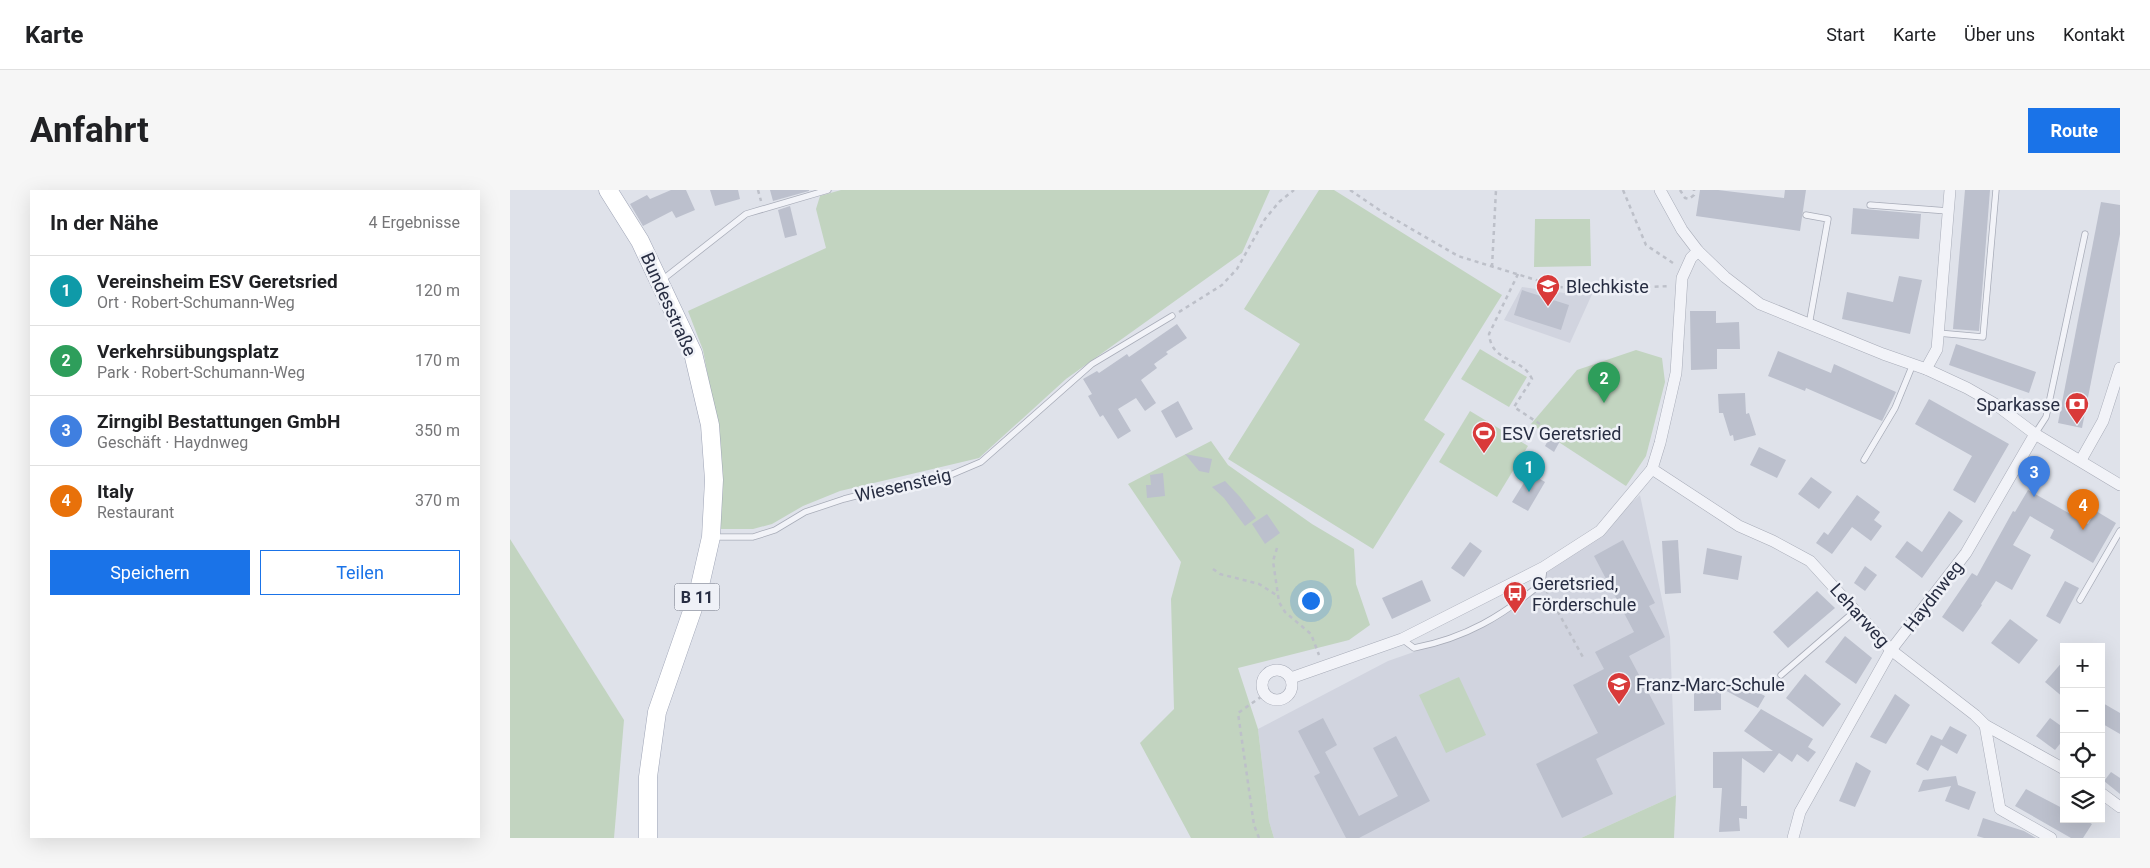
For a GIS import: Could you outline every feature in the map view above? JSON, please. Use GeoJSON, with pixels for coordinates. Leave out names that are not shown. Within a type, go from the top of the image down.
{"type":"FeatureCollection","features":[{"type":"Feature","properties":{"kind":"main road","name":"Bundesstraße"},"geometry":{"type":"LineString","coordinates":[[608,190],[640,241],[692,352],[710,425],[714,480],[711,537],[698,594],[657,712],[648,777],[648,838]]}},
{"type":"Feature","properties":{"kind":"street"},"geometry":{"type":"LineString","coordinates":[[1660,190],[1682,230],[1698,251],[1725,277],[1760,304],[1926,369],[1967,388],[1995,404],[2035,434],[2120,485]]}},
{"type":"Feature","properties":{"kind":"street"},"geometry":{"type":"LineString","coordinates":[[1926,369],[1937,349],[1950,190]]}},
{"type":"Feature","properties":{"kind":"street"},"geometry":{"type":"LineString","coordinates":[[1291,678],[1402,639],[1544,566],[1600,531],[1652,469],[1676,373],[1684,272],[1691,258],[1698,251]]}},
{"type":"Feature","properties":{"kind":"street"},"geometry":{"type":"LineString","coordinates":[[2081,460],[2103,421],[2120,369]]}},
{"type":"Feature","properties":{"kind":"street","name":"Haydnweg"},"geometry":{"type":"LineString","coordinates":[[1793,838],[1800,812],[1891,650],[1966,553],[2035,434]]}},
{"type":"Feature","properties":{"kind":"street","name":"Leharweg"},"geometry":{"type":"LineString","coordinates":[[1652,469],[1739,526],[1773,541],[1810,561],[1891,650],[1975,715],[1984,725],[2060,767]]}},
{"type":"Feature","properties":{"kind":"street"},"geometry":{"type":"LineString","coordinates":[[1278,670],[1288,674],[1291,678],[1291,691],[1286,697],[1276,700],[1265,694],[1262,684],[1266,674],[1278,670]]}},
{"type":"Feature","properties":{"kind":"street"},"geometry":{"type":"LineString","coordinates":[[1984,725],[2000,808],[2051,838]]}},
{"type":"Feature","properties":{"kind":"street"},"geometry":{"type":"LineString","coordinates":[[2105,797],[2120,807]]}},
{"type":"Feature","properties":{"kind":"lane"},"geometry":{"type":"LineString","coordinates":[[660,281],[746,214],[828,190]]}},
{"type":"Feature","properties":{"kind":"lane"},"geometry":{"type":"LineString","coordinates":[[1938,333],[1983,336],[1996,190]]}},
{"type":"Feature","properties":{"kind":"lane"},"geometry":{"type":"LineString","coordinates":[[1870,205],[1948,211]]}},
{"type":"Feature","properties":{"kind":"lane"},"geometry":{"type":"LineString","coordinates":[[1806,215],[1828,219],[1810,325]]}},
{"type":"Feature","properties":{"kind":"lane"},"geometry":{"type":"LineString","coordinates":[[2035,434],[2046,417],[2085,234]]}},
{"type":"Feature","properties":{"kind":"lane","name":"Wiesensteig"},"geometry":{"type":"LineString","coordinates":[[711,537],[754,537],[775,530],[805,512],[844,499],[890,487],[948,476],[981,462],[1092,364],[1172,316]]}},
{"type":"Feature","properties":{"kind":"lane"},"geometry":{"type":"LineString","coordinates":[[1864,460],[1895,408],[1913,364]]}},
{"type":"Feature","properties":{"kind":"lane"},"geometry":{"type":"LineString","coordinates":[[2080,600],[2120,531]]}},
{"type":"Feature","properties":{"kind":"lane"},"geometry":{"type":"LineString","coordinates":[[1402,639],[1414,648],[1466,634],[1511,608],[1542,583],[1544,566]]}},
{"type":"Feature","properties":{"kind":"lane"},"geometry":{"type":"LineString","coordinates":[[1781,675],[1855,610]]}},
{"type":"Feature","properties":{"kind":"path"},"geometry":{"type":"LineString","coordinates":[[1172,316],[1222,285],[1237,269],[1265,219],[1279,202],[1294,190]]}},
{"type":"Feature","properties":{"kind":"path"},"geometry":{"type":"LineString","coordinates":[[1350,190],[1458,256],[1559,287],[1611,289],[1682,285]]}},
{"type":"Feature","properties":{"kind":"path"},"geometry":{"type":"LineString","coordinates":[[1492,266],[1496,190]]}},
{"type":"Feature","properties":{"kind":"path"},"geometry":{"type":"LineString","coordinates":[[1623,190],[1646,245],[1684,272]]}},
{"type":"Feature","properties":{"kind":"path"},"geometry":{"type":"LineString","coordinates":[[1680,190],[1685,198],[1689,199],[1694,195],[1694,190]]}},
{"type":"Feature","properties":{"kind":"path"},"geometry":{"type":"LineString","coordinates":[[1518,274],[1489,334],[1490,342],[1496,353],[1528,370],[1532,379],[1514,407],[1543,426]]}},
{"type":"Feature","properties":{"kind":"path"},"geometry":{"type":"LineString","coordinates":[[1278,548],[1273,561],[1278,596],[1285,612],[1311,634],[1321,668]]}},
{"type":"Feature","properties":{"kind":"path"},"geometry":{"type":"LineString","coordinates":[[1213,569],[1220,574],[1259,584],[1278,596]]}},
{"type":"Feature","properties":{"kind":"path"},"geometry":{"type":"LineString","coordinates":[[1542,583],[1584,659]]}},
{"type":"Feature","properties":{"kind":"path"},"geometry":{"type":"LineString","coordinates":[[1260,838],[1254,825],[1238,713],[1265,694]]}},
{"type":"Feature","properties":{"kind":"shaded area","name":"Blechkiste"},"geometry":{"type":"Polygon","coordinates":[[[1522,287],[1571,294],[1593,292],[1570,343],[1504,320],[1522,287]]]}},
{"type":"Feature","properties":{"kind":"shaded area"},"geometry":{"type":"Polygon","coordinates":[[[1640,495],[1670,637],[1676,795],[1581,838],[1274,838],[1269,821],[1258,729],[1388,661],[1471,632],[1542,583],[1544,567],[1600,531],[1640,495]]]}},
{"type":"Feature","properties":{"kind":"green space"},"geometry":{"type":"Polygon","coordinates":[[[841,190],[1270,190],[1242,253],[1066,379],[979,458],[840,491],[803,506],[772,524],[753,529],[720,529],[717,425],[703,350],[688,311],[826,248],[816,209],[820,196],[841,190]]]}},
{"type":"Feature","properties":{"kind":"green space"},"geometry":{"type":"Polygon","coordinates":[[[1319,190],[1334,190],[1502,295],[1424,420],[1445,434],[1373,549],[1228,459],[1300,344],[1244,309],[1319,190]]]}},
{"type":"Feature","properties":{"kind":"green space"},"geometry":{"type":"Polygon","coordinates":[[[1535,219],[1590,219],[1591,266],[1534,267],[1535,219]]]}},
{"type":"Feature","properties":{"kind":"green space"},"geometry":{"type":"Polygon","coordinates":[[[1480,349],[1527,377],[1509,407],[1461,379],[1480,349]]]}},
{"type":"Feature","properties":{"kind":"green space"},"geometry":{"type":"Polygon","coordinates":[[[1636,350],[1662,358],[1665,382],[1646,456],[1626,486],[1531,424],[1577,370],[1636,350]]]}},
{"type":"Feature","properties":{"kind":"green space","name":"ESV Geretsried"},"geometry":{"type":"Polygon","coordinates":[[[1470,411],[1528,446],[1497,497],[1439,462],[1470,411]]]}},
{"type":"Feature","properties":{"kind":"green space"},"geometry":{"type":"Polygon","coordinates":[[[1211,441],[1228,465],[1312,524],[1354,549],[1356,584],[1370,625],[1349,640],[1238,668],[1258,729],[1269,821],[1274,838],[1191,838],[1140,743],[1174,709],[1171,599],[1181,562],[1128,484],[1211,441]]]}},
{"type":"Feature","properties":{"kind":"green space"},"geometry":{"type":"Polygon","coordinates":[[[510,539],[624,720],[614,838],[510,838],[510,539]]]}},
{"type":"Feature","properties":{"kind":"green space"},"geometry":{"type":"Polygon","coordinates":[[[1459,677],[1486,735],[1446,753],[1419,695],[1459,677]]]}},
{"type":"Feature","properties":{"kind":"green space"},"geometry":{"type":"Polygon","coordinates":[[[1676,795],[1674,838],[1581,838],[1676,795]]]}},
{"type":"Feature","properties":{"kind":"building"},"geometry":{"type":"Polygon","coordinates":[[[671,190],[686,190],[695,210],[676,218],[672,211],[643,226],[630,204],[647,195],[650,199],[671,190]]]}},
{"type":"Feature","properties":{"kind":"building"},"geometry":{"type":"Polygon","coordinates":[[[710,190],[738,190],[740,199],[715,206],[710,190]]]}},
{"type":"Feature","properties":{"kind":"building"},"geometry":{"type":"Polygon","coordinates":[[[770,190],[809,190],[809,191],[773,201],[770,190]]]}},
{"type":"Feature","properties":{"kind":"building"},"geometry":{"type":"Polygon","coordinates":[[[1700,190],[1718,190],[1784,198],[1785,190],[1806,190],[1800,231],[1696,216],[1700,190]]]}},
{"type":"Feature","properties":{"kind":"building"},"geometry":{"type":"Polygon","coordinates":[[[1965,190],[1990,190],[1979,331],[1953,329],[1965,190]]]}},
{"type":"Feature","properties":{"kind":"building"},"geometry":{"type":"Polygon","coordinates":[[[2101,202],[2120,205],[2120,234],[2082,428],[2058,423],[2101,202]]]}},
{"type":"Feature","properties":{"kind":"building"},"geometry":{"type":"Polygon","coordinates":[[[790,206],[797,235],[785,238],[778,210],[790,206]]]}},
{"type":"Feature","properties":{"kind":"building"},"geometry":{"type":"Polygon","coordinates":[[[1853,208],[1921,214],[1919,239],[1851,234],[1853,208]]]}},
{"type":"Feature","properties":{"kind":"building"},"geometry":{"type":"Polygon","coordinates":[[[1899,276],[1922,280],[1910,334],[1842,319],[1847,292],[1893,302],[1899,276]]]}},
{"type":"Feature","properties":{"kind":"building"},"geometry":{"type":"Polygon","coordinates":[[[1522,290],[1569,305],[1561,330],[1514,315],[1522,290]]]}},
{"type":"Feature","properties":{"kind":"building"},"geometry":{"type":"Polygon","coordinates":[[[1690,311],[1716,311],[1716,323],[1739,322],[1740,349],[1717,349],[1717,369],[1691,370],[1690,311]]]}},
{"type":"Feature","properties":{"kind":"building"},"geometry":{"type":"Polygon","coordinates":[[[1177,324],[1187,338],[1166,352],[1168,354],[1154,364],[1157,368],[1141,380],[1156,403],[1145,411],[1136,398],[1118,409],[1131,431],[1118,439],[1103,415],[1100,417],[1088,396],[1092,394],[1083,379],[1097,371],[1099,373],[1127,354],[1129,357],[1177,324]]]}},
{"type":"Feature","properties":{"kind":"building"},"geometry":{"type":"Polygon","coordinates":[[[1956,344],[2036,372],[2029,393],[1949,365],[1956,344]]]}},
{"type":"Feature","properties":{"kind":"building"},"geometry":{"type":"Polygon","coordinates":[[[1778,351],[1831,373],[1834,364],[1896,392],[1882,421],[1806,388],[1805,391],[1768,376],[1778,351]]]}},
{"type":"Feature","properties":{"kind":"building"},"geometry":{"type":"Polygon","coordinates":[[[1745,393],[1746,414],[1749,413],[1756,435],[1734,441],[1733,435],[1730,436],[1723,413],[1719,413],[1718,394],[1745,393]]]}},
{"type":"Feature","properties":{"kind":"building"},"geometry":{"type":"Polygon","coordinates":[[[1929,399],[2009,444],[1975,503],[1953,490],[1972,456],[1915,424],[1929,399]]]}},
{"type":"Feature","properties":{"kind":"building"},"geometry":{"type":"Polygon","coordinates":[[[1178,401],[1193,429],[1176,438],[1161,411],[1178,401]]]}},
{"type":"Feature","properties":{"kind":"building"},"geometry":{"type":"Polygon","coordinates":[[[1551,435],[1560,441],[1554,452],[1545,446],[1551,435]]]}},
{"type":"Feature","properties":{"kind":"building"},"geometry":{"type":"Polygon","coordinates":[[[1759,447],[1786,460],[1777,478],[1750,465],[1759,447]]]}},
{"type":"Feature","properties":{"kind":"building"},"geometry":{"type":"Polygon","coordinates":[[[1185,454],[1212,459],[1209,473],[1199,471],[1185,454]]]}},
{"type":"Feature","properties":{"kind":"building"},"geometry":{"type":"Polygon","coordinates":[[[1163,473],[1165,496],[1147,498],[1146,485],[1151,485],[1150,475],[1163,473]]]}},
{"type":"Feature","properties":{"kind":"building"},"geometry":{"type":"Polygon","coordinates":[[[1530,473],[1545,482],[1528,511],[1512,502],[1530,473]]]}},
{"type":"Feature","properties":{"kind":"building"},"geometry":{"type":"Polygon","coordinates":[[[1811,477],[1832,492],[1819,509],[1798,494],[1811,477]]]}},
{"type":"Feature","properties":{"kind":"building"},"geometry":{"type":"Polygon","coordinates":[[[1225,481],[1256,518],[1245,526],[1224,498],[1212,487],[1225,481]]]}},
{"type":"Feature","properties":{"kind":"building"},"geometry":{"type":"Polygon","coordinates":[[[2028,490],[2088,524],[2096,511],[2116,523],[2093,563],[2050,538],[2054,530],[2030,516],[2013,545],[2031,555],[2012,590],[1996,581],[1963,632],[1942,617],[1972,573],[1977,576],[2013,511],[2015,512],[2028,490]]]}},
{"type":"Feature","properties":{"kind":"building"},"geometry":{"type":"Polygon","coordinates":[[[1857,495],[1880,512],[1874,520],[1882,526],[1871,541],[1852,527],[1832,554],[1816,543],[1824,532],[1828,535],[1857,495]]]}},
{"type":"Feature","properties":{"kind":"building"},"geometry":{"type":"Polygon","coordinates":[[[1949,511],[1963,521],[1922,578],[1895,557],[1907,541],[1922,552],[1949,511]]]}},
{"type":"Feature","properties":{"kind":"building"},"geometry":{"type":"Polygon","coordinates":[[[1267,514],[1280,533],[1265,544],[1252,524],[1267,514]]]}},
{"type":"Feature","properties":{"kind":"building"},"geometry":{"type":"Polygon","coordinates":[[[1623,540],[1655,603],[1649,606],[1665,637],[1629,656],[1665,724],[1596,759],[1613,794],[1562,818],[1536,764],[1598,733],[1573,685],[1604,669],[1595,652],[1634,632],[1594,556],[1623,540]]]}},
{"type":"Feature","properties":{"kind":"building"},"geometry":{"type":"Polygon","coordinates":[[[1678,540],[1681,593],[1665,594],[1662,541],[1678,540]]]}},
{"type":"Feature","properties":{"kind":"building"},"geometry":{"type":"Polygon","coordinates":[[[1470,542],[1482,551],[1464,577],[1451,568],[1470,542]]]}},
{"type":"Feature","properties":{"kind":"building"},"geometry":{"type":"Polygon","coordinates":[[[1707,548],[1742,556],[1738,580],[1703,574],[1707,548]]]}},
{"type":"Feature","properties":{"kind":"building"},"geometry":{"type":"Polygon","coordinates":[[[1865,566],[1877,575],[1865,591],[1854,583],[1865,566]]]}},
{"type":"Feature","properties":{"kind":"building"},"geometry":{"type":"Polygon","coordinates":[[[1422,580],[1431,601],[1392,619],[1382,598],[1422,580]]]}},
{"type":"Feature","properties":{"kind":"building"},"geometry":{"type":"Polygon","coordinates":[[[2065,581],[2079,588],[2060,624],[2046,616],[2065,581]]]}},
{"type":"Feature","properties":{"kind":"building"},"geometry":{"type":"Polygon","coordinates":[[[1817,591],[1835,608],[1788,648],[1773,632],[1817,591]]]}},
{"type":"Feature","properties":{"kind":"building"},"geometry":{"type":"Polygon","coordinates":[[[2010,619],[2038,640],[2019,664],[1991,643],[2010,619]]]}},
{"type":"Feature","properties":{"kind":"building"},"geometry":{"type":"Polygon","coordinates":[[[1845,636],[1872,658],[1856,684],[1825,662],[1845,636]]]}},
{"type":"Feature","properties":{"kind":"building"},"geometry":{"type":"Polygon","coordinates":[[[2060,665],[2060,695],[2045,682],[2060,665]]]}},
{"type":"Feature","properties":{"kind":"building"},"geometry":{"type":"Polygon","coordinates":[[[1805,674],[1841,704],[1823,727],[1786,698],[1805,674]]]}},
{"type":"Feature","properties":{"kind":"building"},"geometry":{"type":"Polygon","coordinates":[[[1740,683],[1765,696],[1758,708],[1721,688],[1721,710],[1694,711],[1694,687],[1738,686],[1740,683]]]}},
{"type":"Feature","properties":{"kind":"building"},"geometry":{"type":"Polygon","coordinates":[[[1895,694],[1910,705],[1886,744],[1870,737],[1895,694]]]}},
{"type":"Feature","properties":{"kind":"building"},"geometry":{"type":"Polygon","coordinates":[[[2105,704],[2120,713],[2120,734],[2105,725],[2105,704]]]}},
{"type":"Feature","properties":{"kind":"building"},"geometry":{"type":"Polygon","coordinates":[[[1761,709],[1813,739],[1808,747],[1816,752],[1808,762],[1797,754],[1792,762],[1779,753],[1764,773],[1742,758],[1741,806],[1747,806],[1747,819],[1739,818],[1740,831],[1719,832],[1722,788],[1713,788],[1713,752],[1773,751],[1744,731],[1761,709]]]}},
{"type":"Feature","properties":{"kind":"building"},"geometry":{"type":"Polygon","coordinates":[[[1323,718],[1337,745],[1325,752],[1359,816],[1398,796],[1373,748],[1396,736],[1430,801],[1359,838],[1346,838],[1314,776],[1320,773],[1298,731],[1323,718]]]}},
{"type":"Feature","properties":{"kind":"building"},"geometry":{"type":"Polygon","coordinates":[[[2050,718],[2060,725],[2060,744],[2055,750],[2036,736],[2050,718]]]}},
{"type":"Feature","properties":{"kind":"building"},"geometry":{"type":"Polygon","coordinates":[[[1950,726],[1967,735],[1957,754],[1941,745],[1928,771],[1916,764],[1931,735],[1942,740],[1950,726]]]}},
{"type":"Feature","properties":{"kind":"building"},"geometry":{"type":"Polygon","coordinates":[[[1856,762],[1871,771],[1855,807],[1839,801],[1856,762]]]}},
{"type":"Feature","properties":{"kind":"building"},"geometry":{"type":"Polygon","coordinates":[[[2111,772],[2120,778],[2120,794],[2105,782],[2111,772]]]}},
{"type":"Feature","properties":{"kind":"building"},"geometry":{"type":"Polygon","coordinates":[[[1956,776],[1958,785],[1976,792],[1969,810],[1945,801],[1951,786],[1918,792],[1923,780],[1956,776]]]}},
{"type":"Feature","properties":{"kind":"building"},"geometry":{"type":"Polygon","coordinates":[[[2026,789],[2060,807],[2060,823],[2092,824],[2083,838],[2071,838],[2015,806],[2026,789]]]}},
{"type":"Feature","properties":{"kind":"building"},"geometry":{"type":"Polygon","coordinates":[[[1983,818],[2024,831],[2036,838],[1984,838],[1977,836],[1983,818]]]}},
{"type":"Feature","properties":{"kind":"place","name":"Blechkiste"},"geometry":{"type":"Point","coordinates":[1548,307]}},
{"type":"Feature","properties":{"kind":"place","name":"Verkehrsübungsplatz"},"geometry":{"type":"Point","coordinates":[1604,403]}},
{"type":"Feature","properties":{"kind":"place","name":"Sparkasse"},"geometry":{"type":"Point","coordinates":[2077,425]}},
{"type":"Feature","properties":{"kind":"place","name":"ESV Geretsried"},"geometry":{"type":"Point","coordinates":[1484,454]}},
{"type":"Feature","properties":{"kind":"place","name":"Vereinsheim ESV Geretsried"},"geometry":{"type":"Point","coordinates":[1529,492]}},
{"type":"Feature","properties":{"kind":"place","name":"Zirngibl Bestattungen GmbH"},"geometry":{"type":"Point","coordinates":[2034,497]}},
{"type":"Feature","properties":{"kind":"place","name":"Italy"},"geometry":{"type":"Point","coordinates":[2083,530]}},
{"type":"Feature","properties":{"kind":"place","name":"Geretsried, Förderschule"},"geometry":{"type":"Point","coordinates":[1515,614]}},
{"type":"Feature","properties":{"kind":"place","name":"Franz-Marc-Schule"},"geometry":{"type":"Point","coordinates":[1619,705]}}]}
